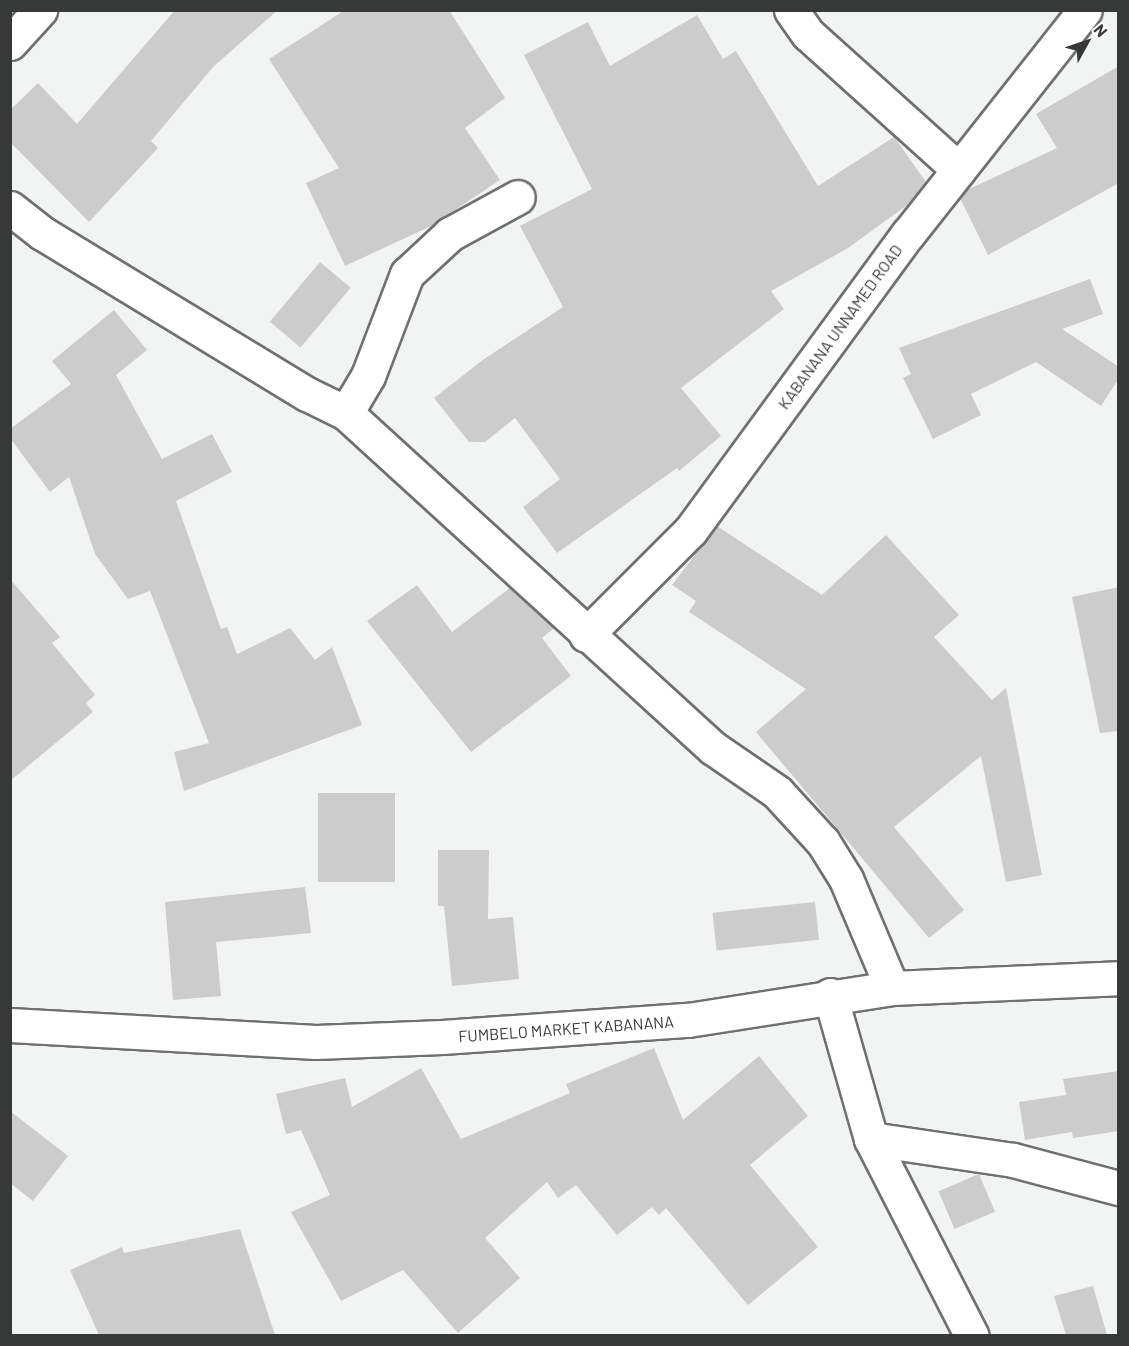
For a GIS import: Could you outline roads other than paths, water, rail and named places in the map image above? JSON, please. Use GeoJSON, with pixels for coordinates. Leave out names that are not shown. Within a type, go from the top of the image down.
{"type":"FeatureCollection","features":[{"type":"Feature","properties":{"kind":"street"},"geometry":{"type":"LineString","coordinates":[[10,43],[40,10]]}},
{"type":"Feature","properties":{"kind":"street"},"geometry":{"type":"LineString","coordinates":[[791,10],[808,34],[959,170]]}},
{"type":"Feature","properties":{"kind":"street","name":"KABANANA UNNAMED ROAD"},"geometry":{"type":"LineString","coordinates":[[586,635],[691,530],[959,170],[1085,10]]}},
{"type":"Feature","properties":{"kind":"street"},"geometry":{"type":"LineString","coordinates":[[346,413],[368,376],[407,274],[450,234],[518,197]]}},
{"type":"Feature","properties":{"kind":"street"},"geometry":{"type":"LineString","coordinates":[[10,208],[72,252],[307,394],[346,413],[586,635],[713,748],[777,792],[800,815],[846,879],[892,988]]}},
{"type":"Feature","properties":{"kind":"street","name":"FUMBELO MARKET KABANANA"},"geometry":{"type":"LineString","coordinates":[[10,1025],[316,1042],[430,1038],[688,1020],[830,995],[892,988],[1119,978]]}},
{"type":"Feature","properties":{"kind":"street"},"geometry":{"type":"LineString","coordinates":[[830,995],[871,1139],[972,1335]]}},
{"type":"Feature","properties":{"kind":"street"},"geometry":{"type":"LineString","coordinates":[[871,1139],[1013,1160],[1119,1188]]}}]}
